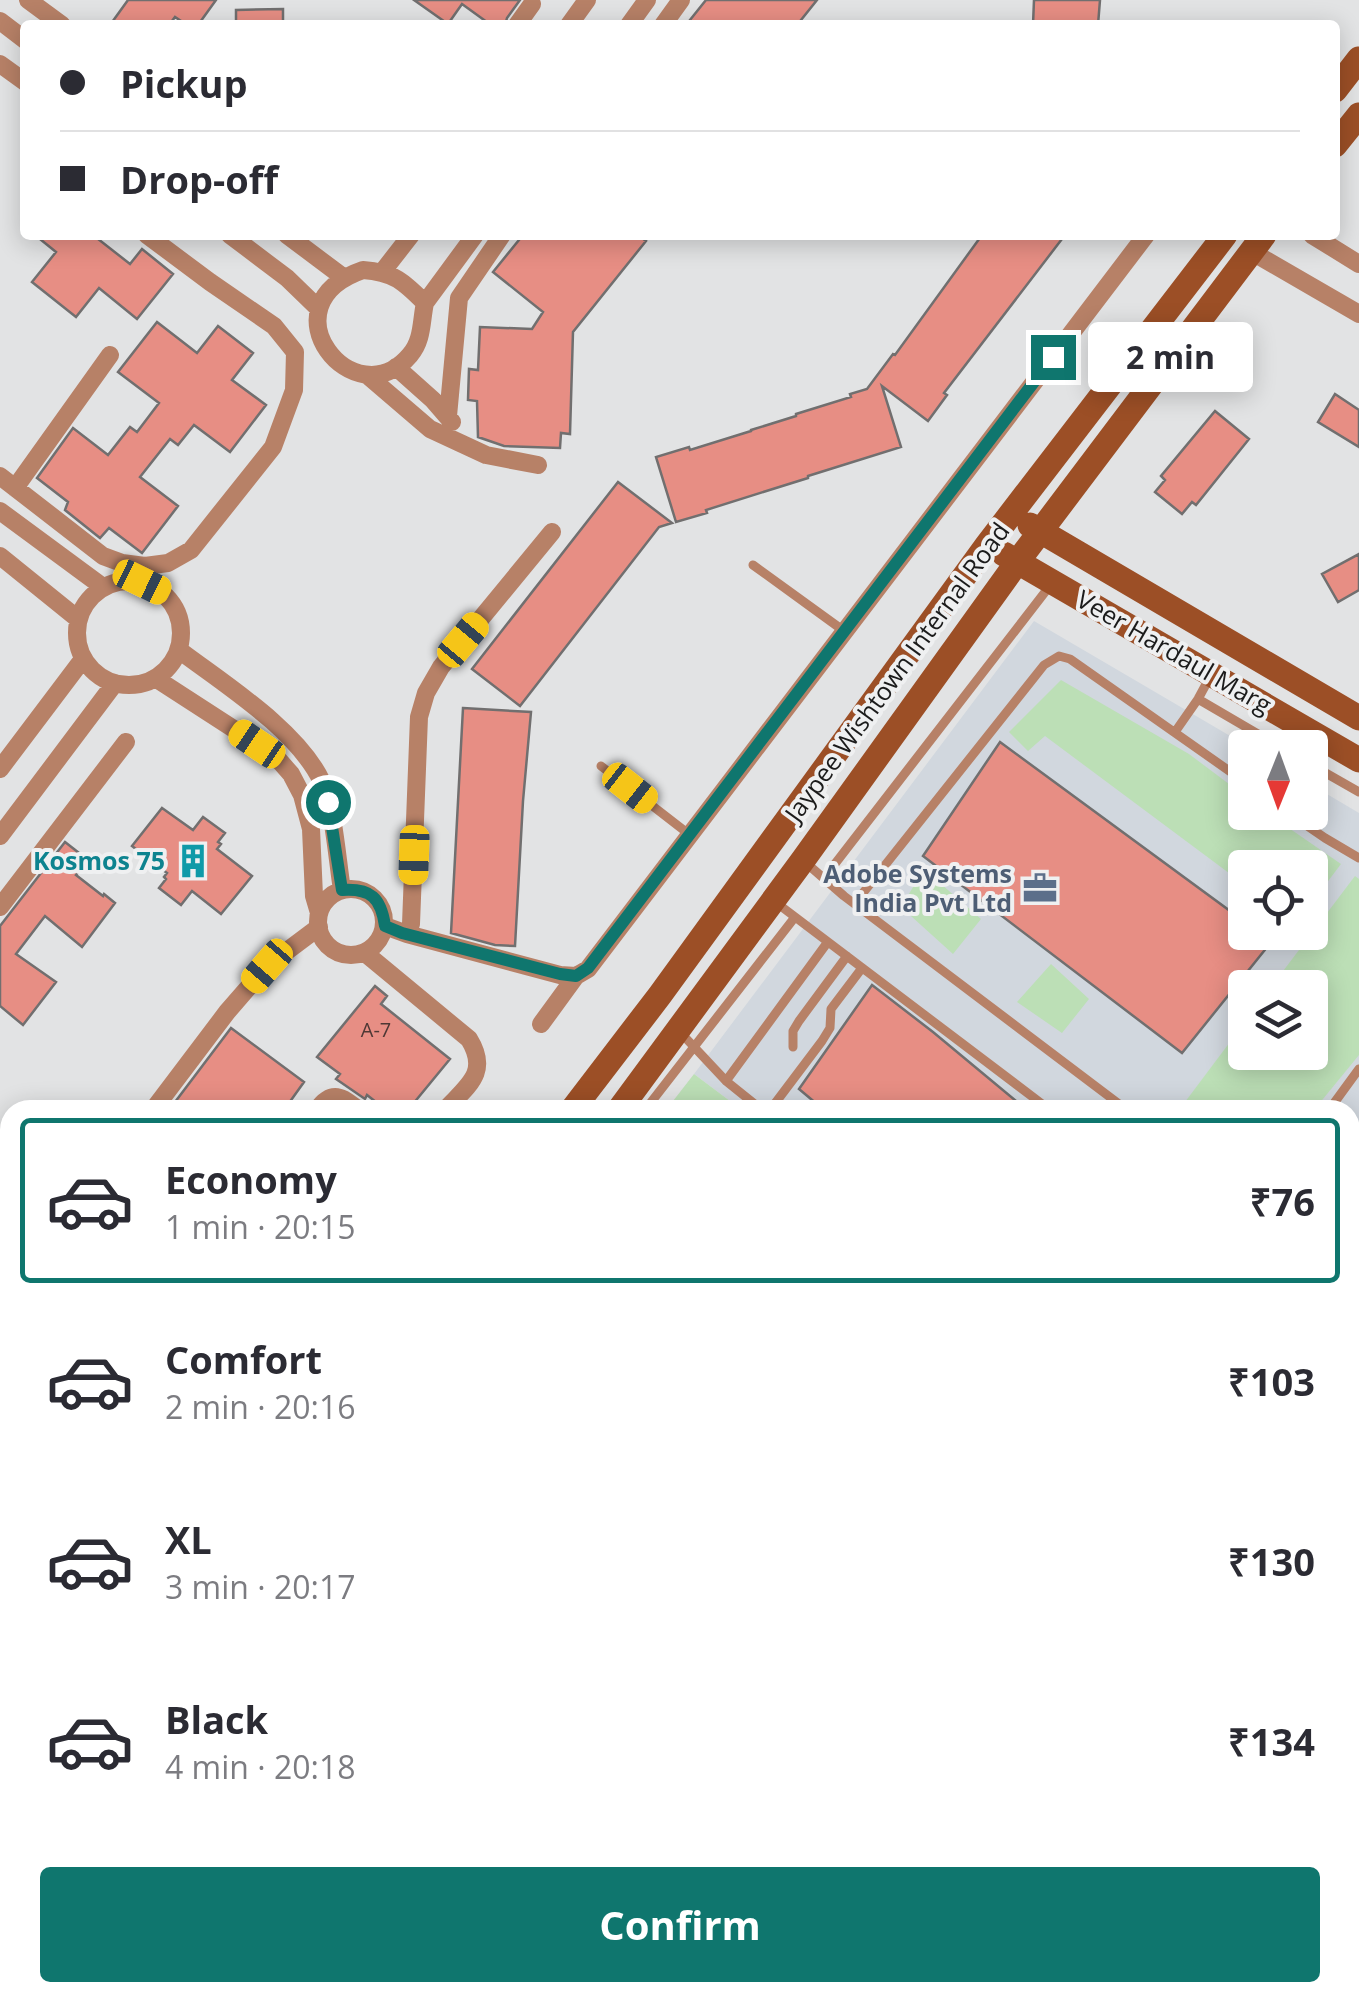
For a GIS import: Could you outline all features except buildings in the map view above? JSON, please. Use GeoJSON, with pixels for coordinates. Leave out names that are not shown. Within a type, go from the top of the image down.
{"type":"FeatureCollection","features":[{"type":"Feature","properties":{"kind":"street"},"geometry":{"type":"LineString","coordinates":[[28,0],[55,20]]}},
{"type":"Feature","properties":{"kind":"street"},"geometry":{"type":"LineString","coordinates":[[572,20],[587,0]]}},
{"type":"Feature","properties":{"kind":"street"},"geometry":{"type":"LineString","coordinates":[[521,20],[532,4]]}},
{"type":"Feature","properties":{"kind":"street"},"geometry":{"type":"LineString","coordinates":[[0,21],[20,36]]}},
{"type":"Feature","properties":{"kind":"street"},"geometry":{"type":"LineString","coordinates":[[1340,84],[1359,59]]}},
{"type":"Feature","properties":{"kind":"street"},"geometry":{"type":"LineString","coordinates":[[1340,139],[1359,115]]}},
{"type":"Feature","properties":{"kind":"street"},"geometry":{"type":"LineString","coordinates":[[110,355],[8,482],[103,556],[145,566],[168,562],[191,550],[272,447],[294,390],[295,352],[274,326],[153,240]]}},
{"type":"Feature","properties":{"kind":"street"},"geometry":{"type":"LineString","coordinates":[[237,240],[288,278],[319,309]]}},
{"type":"Feature","properties":{"kind":"street"},"geometry":{"type":"LineString","coordinates":[[294,240],[343,277]]}},
{"type":"Feature","properties":{"kind":"street"},"geometry":{"type":"LineString","coordinates":[[384,272],[406,240]]}},
{"type":"Feature","properties":{"kind":"street"},"geometry":{"type":"LineString","coordinates":[[367,375],[396,368],[412,354],[421,335],[425,303],[471,240]]}},
{"type":"Feature","properties":{"kind":"street"},"geometry":{"type":"LineString","coordinates":[[448,416],[459,298],[499,240]]}},
{"type":"Feature","properties":{"kind":"street"},"geometry":{"type":"LineString","coordinates":[[540,1024],[576,976],[588,968],[1142,240]]}},
{"type":"Feature","properties":{"kind":"street","name":"Jaypee Wishtown Internal Road"},"geometry":{"type":"LineString","coordinates":[[580,1100],[987,545],[1221,240]]}},
{"type":"Feature","properties":{"kind":"street"},"geometry":{"type":"LineString","coordinates":[[1320,240],[1359,264]]}},
{"type":"Feature","properties":{"kind":"street"},"geometry":{"type":"LineString","coordinates":[[1258,244],[1359,314]]}},
{"type":"Feature","properties":{"kind":"street","name":"Jaypee Wishtown Internal Road"},"geometry":{"type":"LineString","coordinates":[[628,1100],[686,1039],[774,901],[1018,561],[1258,244]]}},
{"type":"Feature","properties":{"kind":"street"},"geometry":{"type":"LineString","coordinates":[[425,303],[402,280],[384,272],[363,270],[343,277],[328,290],[319,309],[318,329],[324,348],[338,364],[367,375],[430,430],[486,455],[538,465]]}},
{"type":"Feature","properties":{"kind":"street"},"geometry":{"type":"LineString","coordinates":[[396,368],[448,416],[452,438]]}},
{"type":"Feature","properties":{"kind":"street"},"geometry":{"type":"LineString","coordinates":[[0,511],[102,588]]}},
{"type":"Feature","properties":{"kind":"street","name":"Veer Hardaul Marg"},"geometry":{"type":"LineString","coordinates":[[1013,514],[1359,718]]}},
{"type":"Feature","properties":{"kind":"street"},"geometry":{"type":"LineString","coordinates":[[407,934],[411,924],[419,717],[426,693],[441,667],[552,532]]}},
{"type":"Feature","properties":{"kind":"street","name":"Veer Hardaul Marg"},"geometry":{"type":"LineString","coordinates":[[987,545],[1212,674],[1296,730]]}},
{"type":"Feature","properties":{"kind":"street"},"geometry":{"type":"LineString","coordinates":[[0,556],[78,619]]}},
{"type":"Feature","properties":{"kind":"street"},"geometry":{"type":"LineString","coordinates":[[122,581],[142,582],[161,591],[174,606],[181,626],[179,650],[171,664],[155,678],[136,684],[116,683],[97,674],[84,659],[77,640],[78,619],[87,601],[102,588],[122,581]]}},
{"type":"Feature","properties":{"kind":"street"},"geometry":{"type":"LineString","coordinates":[[179,650],[249,703],[304,752],[328,802],[342,890]]}},
{"type":"Feature","properties":{"kind":"street"},"geometry":{"type":"LineString","coordinates":[[0,770],[84,659]]}},
{"type":"Feature","properties":{"kind":"street"},"geometry":{"type":"LineString","coordinates":[[155,678],[277,758],[292,774],[311,828],[314,896],[319,920],[323,940],[344,954],[364,953],[380,939],[385,926],[382,908],[372,896],[358,889],[332,895],[324,903],[319,920],[267,966],[161,1100]]}},
{"type":"Feature","properties":{"kind":"street"},"geometry":{"type":"LineString","coordinates":[[0,836],[116,683]]}},
{"type":"Feature","properties":{"kind":"street"},"geometry":{"type":"LineString","coordinates":[[0,908],[126,742]]}},
{"type":"Feature","properties":{"kind":"street","name":"Veer Hardaul Marg"},"geometry":{"type":"LineString","coordinates":[[1328,747],[1359,760]]}},
{"type":"Feature","properties":{"kind":"street"},"geometry":{"type":"LineString","coordinates":[[385,926],[576,976]]}},
{"type":"Feature","properties":{"kind":"street"},"geometry":{"type":"LineString","coordinates":[[364,953],[469,1039],[478,1052],[474,1079],[454,1100]]}},
{"type":"Feature","properties":{"kind":"lane"},"geometry":{"type":"LineString","coordinates":[[754,565],[844,631]]}},
{"type":"Feature","properties":{"kind":"lane"},"geometry":{"type":"LineString","coordinates":[[824,878],[1053,581]]}},
{"type":"Feature","properties":{"kind":"lane"},"geometry":{"type":"LineString","coordinates":[[855,902],[1051,659],[1059,656],[1070,659],[1228,770]]}},
{"type":"Feature","properties":{"kind":"lane"},"geometry":{"type":"LineString","coordinates":[[1175,732],[1212,674]]}},
{"type":"Feature","properties":{"kind":"lane"},"geometry":{"type":"LineString","coordinates":[[1198,699],[1251,730]]}},
{"type":"Feature","properties":{"kind":"lane"},"geometry":{"type":"LineString","coordinates":[[600,766],[690,834]]}},
{"type":"Feature","properties":{"kind":"lane"},"geometry":{"type":"LineString","coordinates":[[1328,774],[1359,792]]}},
{"type":"Feature","properties":{"kind":"lane"},"geometry":{"type":"LineString","coordinates":[[1315,830],[1359,858]]}},
{"type":"Feature","properties":{"kind":"lane"},"geometry":{"type":"LineString","coordinates":[[804,860],[1115,1100]]}},
{"type":"Feature","properties":{"kind":"lane"},"geometry":{"type":"LineString","coordinates":[[774,901],[1037,1100]]}},
{"type":"Feature","properties":{"kind":"lane"},"geometry":{"type":"LineString","coordinates":[[650,1100],[686,1039],[795,918]]}},
{"type":"Feature","properties":{"kind":"lane"},"geometry":{"type":"LineString","coordinates":[[726,1080],[828,943]]}},
{"type":"Feature","properties":{"kind":"lane"},"geometry":{"type":"LineString","coordinates":[[793,1047],[793,1031],[847,956]]}},
{"type":"Feature","properties":{"kind":"lane"},"geometry":{"type":"LineString","coordinates":[[778,1100],[822,1041],[830,1028],[830,1009],[862,968]]}},
{"type":"Feature","properties":{"kind":"lane"},"geometry":{"type":"LineString","coordinates":[[686,1039],[750,1100]]}},
{"type":"Feature","properties":{"kind":"lane"},"geometry":{"type":"LineString","coordinates":[[1335,1100],[1359,1068]]}},
{"type":"Feature","properties":{"kind":"shaded area","name":"Adobe Systems India Pvt Ltd"},"geometry":{"type":"Polygon","coordinates":[[[1034,621],[1228,735],[1228,830],[1328,830],[1328,795],[1359,813],[1359,1100],[729,1100],[694,1074],[1034,621]]]}},
{"type":"Feature","properties":{"kind":"green space"},"geometry":{"type":"Polygon","coordinates":[[[1061,680],[1189,754],[1228,783],[1228,830],[1292,830],[1321,850],[1228,850],[1228,872],[1045,736],[1028,751],[1009,732],[1061,680]]]}},
{"type":"Feature","properties":{"kind":"green space"},"geometry":{"type":"Polygon","coordinates":[[[1328,855],[1341,864],[1328,881],[1328,855]]]}},
{"type":"Feature","properties":{"kind":"green space"},"geometry":{"type":"Polygon","coordinates":[[[924,869],[981,919],[953,954],[901,907],[924,869]]]}},
{"type":"Feature","properties":{"kind":"green space"},"geometry":{"type":"Polygon","coordinates":[[[1355,876],[1359,879],[1359,1055],[1322,1100],[1186,1100],[1228,1045],[1228,1070],[1328,1070],[1328,970],[1284,970],[1299,950],[1328,950],[1328,912],[1355,876]]]}},
{"type":"Feature","properties":{"kind":"green space"},"geometry":{"type":"Polygon","coordinates":[[[1051,964],[1089,999],[1062,1033],[1017,1002],[1051,964]]]}},
{"type":"Feature","properties":{"kind":"green space"},"geometry":{"type":"Polygon","coordinates":[[[694,1074],[729,1100],[674,1100],[694,1074]]]}},
{"type":"Feature","properties":{"kind":"place","name":"Kosmos 75"},"geometry":{"type":"Point","coordinates":[193,861]}},
{"type":"Feature","properties":{"kind":"place","name":"Adobe Systems India Pvt Ltd"},"geometry":{"type":"Point","coordinates":[1040,888]}},
{"type":"Feature","properties":{"kind":"route"},"geometry":{"type":"LineString","coordinates":[[328,802],[342,890],[358,889],[372,896],[382,908],[385,926],[576,976],[588,968],[1053,357]]}}]}
